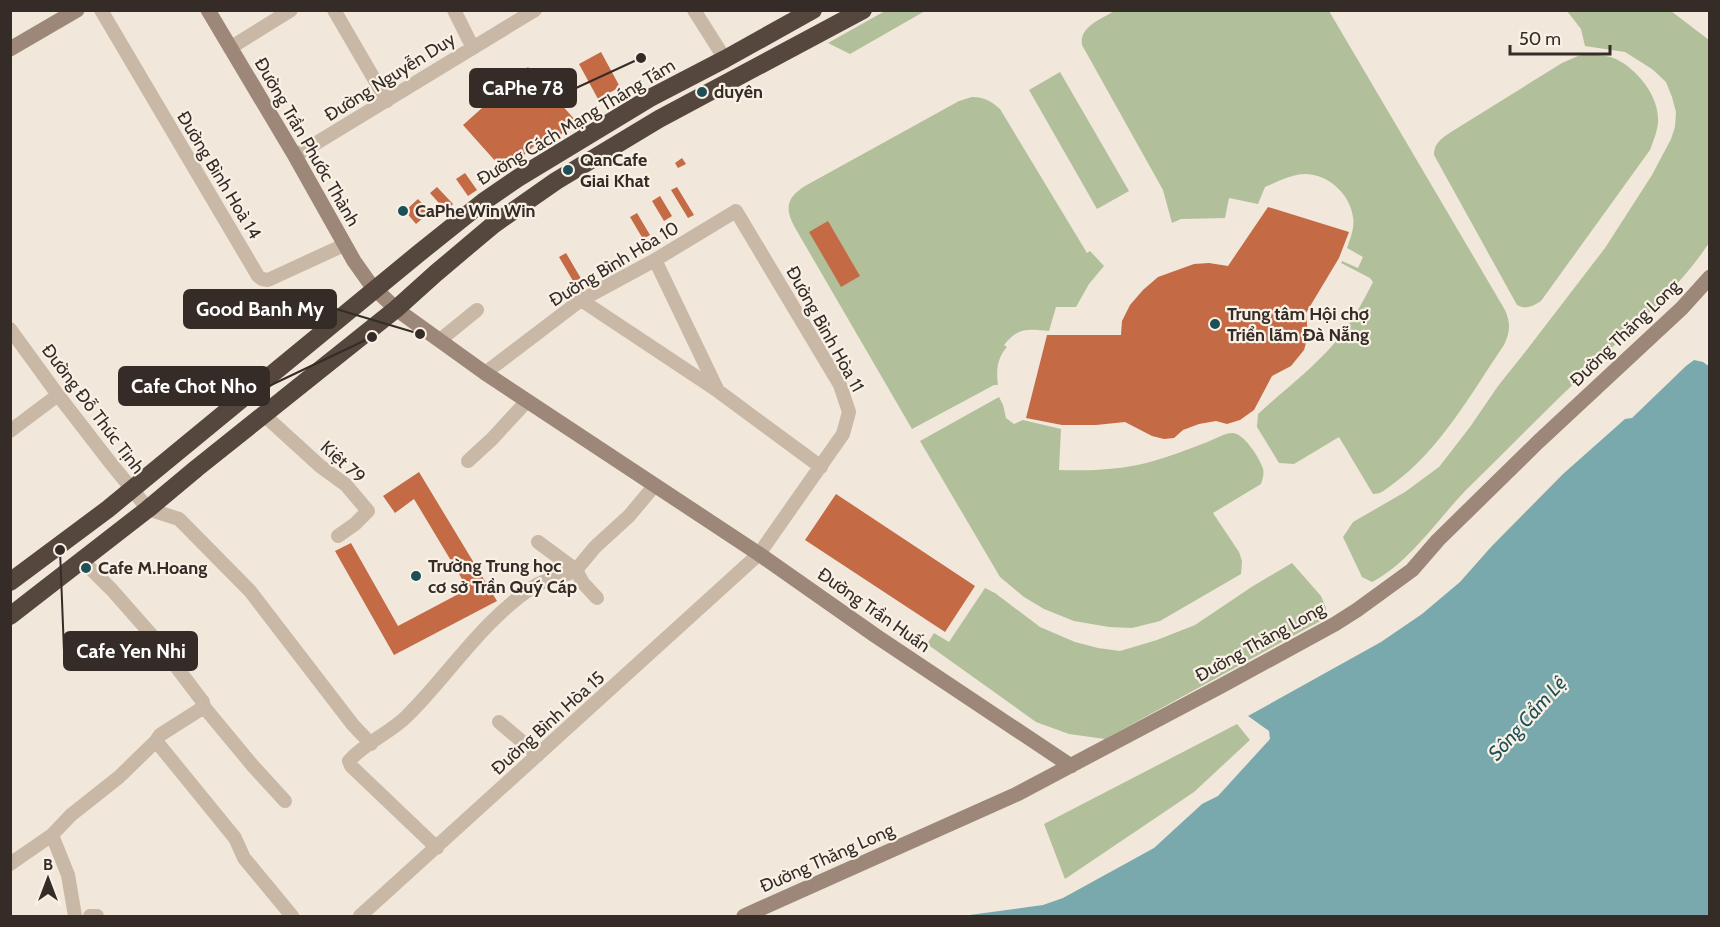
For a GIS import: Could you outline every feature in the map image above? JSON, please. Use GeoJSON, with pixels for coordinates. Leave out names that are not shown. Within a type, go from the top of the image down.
{"type":"FeatureCollection","features":[{"type":"Feature","properties":{"kind":"highway","name":"Đường Cách Mạng Tháng Tám"},"geometry":{"type":"LineString","coordinates":[[10,582],[132,490],[460,219],[518,178],[640,104],[813,10]]}},
{"type":"Feature","properties":{"kind":"highway"},"geometry":{"type":"LineString","coordinates":[[10,616],[148,509],[396,309],[493,225],[556,181],[659,119],[863,10]]}},
{"type":"Feature","properties":{"kind":"street"},"geometry":{"type":"LineString","coordinates":[[10,49],[77,10]]}},
{"type":"Feature","properties":{"kind":"street","name":"Đường Bình Hoà 14"},"geometry":{"type":"LineString","coordinates":[[101,10],[258,276],[268,280],[344,245]]}},
{"type":"Feature","properties":{"kind":"street","name":"Đường Trần Phước Thành"},"geometry":{"type":"LineString","coordinates":[[208,10],[295,156],[344,245],[371,285],[396,309]]}},
{"type":"Feature","properties":{"kind":"street"},"geometry":{"type":"LineString","coordinates":[[230,48],[291,10]]}},
{"type":"Feature","properties":{"kind":"street"},"geometry":{"type":"LineString","coordinates":[[334,10],[387,101]]}},
{"type":"Feature","properties":{"kind":"street"},"geometry":{"type":"LineString","coordinates":[[454,10],[473,48]]}},
{"type":"Feature","properties":{"kind":"street","name":"Đường Nguyễn Duy"},"geometry":{"type":"LineString","coordinates":[[295,156],[535,10]]}},
{"type":"Feature","properties":{"kind":"street"},"geometry":{"type":"LineString","coordinates":[[694,10],[725,59]]}},
{"type":"Feature","properties":{"kind":"street","name":"Đường Bình Hòa 10"},"geometry":{"type":"LineString","coordinates":[[485,373],[581,300],[655,260],[736,211]]}},
{"type":"Feature","properties":{"kind":"street","name":"Đường Bình Hòa 11"},"geometry":{"type":"LineString","coordinates":[[736,211],[840,385],[849,412],[843,434],[759,554]]}},
{"type":"Feature","properties":{"kind":"street"},"geometry":{"type":"LineString","coordinates":[[655,260],[718,391]]}},
{"type":"Feature","properties":{"kind":"street","name":"Đường Thăng Long"},"geometry":{"type":"LineString","coordinates":[[744,916],[1017,794],[1335,624],[1412,570],[1438,540],[1682,308],[1710,277]]}},
{"type":"Feature","properties":{"kind":"street"},"geometry":{"type":"LineString","coordinates":[[581,300],[718,391],[821,467]]}},
{"type":"Feature","properties":{"kind":"street","name":"Đường Trần Huấn"},"geometry":{"type":"LineString","coordinates":[[396,309],[485,373],[759,554],[876,636],[1071,766]]}},
{"type":"Feature","properties":{"kind":"street"},"geometry":{"type":"LineString","coordinates":[[440,340],[477,310]]}},
{"type":"Feature","properties":{"kind":"street","name":"Đường Đỗ Thúc Tịnh"},"geometry":{"type":"LineString","coordinates":[[10,329],[58,395],[148,509]]}},
{"type":"Feature","properties":{"kind":"street"},"geometry":{"type":"LineString","coordinates":[[10,431],[58,395]]}},
{"type":"Feature","properties":{"kind":"street"},"geometry":{"type":"LineString","coordinates":[[468,461],[527,401]]}},
{"type":"Feature","properties":{"kind":"street","name":"Kiệt 79"},"geometry":{"type":"LineString","coordinates":[[264,415],[320,466],[346,485],[368,511],[338,536]]}},
{"type":"Feature","properties":{"kind":"street"},"geometry":{"type":"LineString","coordinates":[[437,848],[351,766],[349,763],[351,758],[409,714],[472,641],[516,600],[534,586],[576,570],[596,547],[629,516],[655,485]]}},
{"type":"Feature","properties":{"kind":"street"},"geometry":{"type":"LineString","coordinates":[[148,509],[179,519],[250,591],[353,725],[371,744]]}},
{"type":"Feature","properties":{"kind":"street"},"geometry":{"type":"LineString","coordinates":[[538,542],[576,570],[583,583],[597,598]]}},
{"type":"Feature","properties":{"kind":"street","name":"Đường Bình Hòa 15"},"geometry":{"type":"LineString","coordinates":[[360,916],[759,554]]}},
{"type":"Feature","properties":{"kind":"street"},"geometry":{"type":"LineString","coordinates":[[82,560],[156,640],[203,702],[204,707],[285,801]]}},
{"type":"Feature","properties":{"kind":"street"},"geometry":{"type":"LineString","coordinates":[[10,864],[52,835],[71,815],[119,777],[160,735],[204,707]]}},
{"type":"Feature","properties":{"kind":"street"},"geometry":{"type":"LineString","coordinates":[[499,722],[538,755]]}},
{"type":"Feature","properties":{"kind":"street"},"geometry":{"type":"LineString","coordinates":[[156,741],[235,838],[244,858],[292,916]]}},
{"type":"Feature","properties":{"kind":"street"},"geometry":{"type":"LineString","coordinates":[[52,835],[68,875],[75,916]]}},
{"type":"Feature","properties":{"kind":"street"},"geometry":{"type":"LineString","coordinates":[[90,916],[97,916]]}},
{"type":"Feature","properties":{"kind":"green space"},"geometry":{"type":"Polygon","coordinates":[[[1116,10],[1329,11],[1505,310],[1509,332],[1504,345],[1467,401],[1426,455],[1383,491],[1373,494],[1339,437],[1294,464],[1279,463],[1257,427],[1258,414],[1312,366],[1342,334],[1359,309],[1373,282],[1370,278],[1341,263],[1342,261],[1358,268],[1363,257],[1347,248],[1353,221],[1351,209],[1343,193],[1322,177],[1300,174],[1265,187],[1258,204],[1229,198],[1225,218],[1181,219],[1172,223],[1163,190],[1082,45],[1082,38],[1088,28],[1116,10]]]}},
{"type":"Feature","properties":{"kind":"green space"},"geometry":{"type":"Polygon","coordinates":[[[885,11],[925,11],[850,54],[828,43],[885,11]]]}},
{"type":"Feature","properties":{"kind":"green space"},"geometry":{"type":"Polygon","coordinates":[[[1567,11],[1671,11],[1709,40],[1709,243],[1683,277],[1653,308],[1466,490],[1398,564],[1372,582],[1362,577],[1343,537],[1353,522],[1405,492],[1439,467],[1498,386],[1605,248],[1652,175],[1671,139],[1676,112],[1666,82],[1652,69],[1625,52],[1585,46],[1581,29],[1567,11]]]}},
{"type":"Feature","properties":{"kind":"green space"},"geometry":{"type":"Polygon","coordinates":[[[1588,54],[1616,59],[1632,70],[1646,85],[1658,113],[1656,133],[1650,150],[1541,301],[1529,307],[1523,307],[1517,305],[1434,155],[1435,147],[1451,132],[1562,63],[1588,54]]]}},
{"type":"Feature","properties":{"kind":"green space"},"geometry":{"type":"Polygon","coordinates":[[[1060,72],[1129,191],[1097,209],[1029,90],[1060,72]]]}},
{"type":"Feature","properties":{"kind":"green space"},"geometry":{"type":"Polygon","coordinates":[[[972,97],[987,100],[1000,109],[1087,253],[1090,251],[1104,266],[1089,284],[1076,307],[1056,307],[1049,331],[1024,330],[1009,339],[1004,345],[1007,347],[998,365],[998,385],[994,385],[912,429],[794,226],[789,213],[789,203],[791,198],[805,186],[959,101],[972,97]]]}},
{"type":"Feature","properties":{"kind":"green space"},"geometry":{"type":"Polygon","coordinates":[[[999,397],[1006,418],[1014,424],[1023,420],[1061,429],[1059,470],[1127,467],[1163,458],[1225,434],[1233,433],[1242,437],[1254,451],[1262,466],[1264,473],[1261,484],[1213,513],[1239,552],[1242,561],[1241,574],[1160,621],[1132,628],[1074,621],[1044,609],[1024,597],[1000,577],[920,441],[999,397]]]}},
{"type":"Feature","properties":{"kind":"green space"},"geometry":{"type":"Polygon","coordinates":[[[1292,563],[1321,596],[1326,608],[1324,619],[1105,739],[1069,734],[1036,722],[927,644],[934,633],[949,642],[985,588],[1040,627],[1075,642],[1120,651],[1195,625],[1292,563]]]}},
{"type":"Feature","properties":{"kind":"green space"},"geometry":{"type":"Polygon","coordinates":[[[1237,724],[1250,740],[1194,792],[1065,879],[1044,824],[1237,724]]]}},
{"type":"Feature","properties":{"kind":"water","name":"Sông Cẩm Lệ"},"geometry":{"type":"Polygon","coordinates":[[[1694,360],[1710,367],[1709,916],[962,916],[1043,905],[1063,898],[1154,848],[1202,804],[1218,796],[1270,739],[1269,731],[1248,716],[1381,642],[1422,614],[1460,582],[1563,474],[1625,419],[1632,418],[1694,360]]]}},
{"type":"Feature","properties":{"kind":"building"},"geometry":{"type":"Polygon","coordinates":[[[601,52],[620,87],[598,99],[579,64],[601,52]]]}},
{"type":"Feature","properties":{"kind":"building"},"geometry":{"type":"Polygon","coordinates":[[[528,67],[576,121],[556,139],[550,132],[505,172],[463,125],[528,67]]]}},
{"type":"Feature","properties":{"kind":"building"},"geometry":{"type":"Polygon","coordinates":[[[682,158],[686,164],[678,168],[675,163],[682,158]]]}},
{"type":"Feature","properties":{"kind":"building"},"geometry":{"type":"Polygon","coordinates":[[[465,173],[477,190],[468,196],[456,179],[465,173]]]}},
{"type":"Feature","properties":{"kind":"building"},"geometry":{"type":"Polygon","coordinates":[[[437,187],[453,204],[446,211],[430,193],[437,187]]]}},
{"type":"Feature","properties":{"kind":"building"},"geometry":{"type":"Polygon","coordinates":[[[677,187],[694,215],[688,218],[671,190],[677,187]]]}},
{"type":"Feature","properties":{"kind":"building"},"geometry":{"type":"Polygon","coordinates":[[[660,196],[672,216],[664,221],[652,201],[660,196]]]}},
{"type":"Feature","properties":{"kind":"building"},"geometry":{"type":"Polygon","coordinates":[[[418,199],[430,212],[416,224],[405,211],[418,199]]]}},
{"type":"Feature","properties":{"kind":"building","name":"Trung tâm Hội chợ Triển lãm Đà Nẵng"},"geometry":{"type":"Polygon","coordinates":[[[1268,207],[1349,232],[1339,258],[1306,313],[1308,336],[1304,350],[1291,366],[1272,376],[1254,410],[1240,420],[1227,424],[1216,421],[1199,424],[1183,430],[1174,438],[1164,439],[1152,436],[1125,422],[1062,425],[1026,418],[1047,335],[1121,335],[1122,321],[1130,305],[1143,290],[1158,277],[1194,264],[1209,263],[1228,266],[1268,207]]]}},
{"type":"Feature","properties":{"kind":"building"},"geometry":{"type":"Polygon","coordinates":[[[637,213],[650,235],[643,239],[630,217],[637,213]]]}},
{"type":"Feature","properties":{"kind":"building"},"geometry":{"type":"Polygon","coordinates":[[[828,221],[860,276],[841,287],[809,232],[828,221]]]}},
{"type":"Feature","properties":{"kind":"building"},"geometry":{"type":"Polygon","coordinates":[[[566,253],[583,282],[576,286],[559,257],[566,253]]]}},
{"type":"Feature","properties":{"kind":"building"},"geometry":{"type":"Polygon","coordinates":[[[419,472],[497,601],[394,655],[335,551],[351,543],[398,626],[468,589],[414,499],[395,513],[383,496],[419,472]]]}},
{"type":"Feature","properties":{"kind":"building"},"geometry":{"type":"Polygon","coordinates":[[[836,494],[975,586],[945,632],[805,540],[836,494]]]}},
{"type":"Feature","properties":{"kind":"place","name":"CaPhe 78"},"geometry":{"type":"Point","coordinates":[641,58]}},
{"type":"Feature","properties":{"kind":"place","name":"duyên"},"geometry":{"type":"Point","coordinates":[702,92]}},
{"type":"Feature","properties":{"kind":"place","name":"QanCafe Giai Khat"},"geometry":{"type":"Point","coordinates":[568,170]}},
{"type":"Feature","properties":{"kind":"place","name":"CaPhe Win Win"},"geometry":{"type":"Point","coordinates":[403,211]}},
{"type":"Feature","properties":{"kind":"place","name":"Trung tâm Hội chợ Triển lãm Đà Nẵng"},"geometry":{"type":"Point","coordinates":[1215,324]}},
{"type":"Feature","properties":{"kind":"place","name":"Good Banh My"},"geometry":{"type":"Point","coordinates":[420,334]}},
{"type":"Feature","properties":{"kind":"place","name":"Cafe Chot Nho"},"geometry":{"type":"Point","coordinates":[372,337]}},
{"type":"Feature","properties":{"kind":"place","name":"Cafe Yen Nhi"},"geometry":{"type":"Point","coordinates":[60,550]}},
{"type":"Feature","properties":{"kind":"place","name":"Cafe M.Hoang"},"geometry":{"type":"Point","coordinates":[86,568]}},
{"type":"Feature","properties":{"kind":"place","name":"Trường Trung học cơ sở Trần Quý Cáp"},"geometry":{"type":"Point","coordinates":[416,576]}}]}
